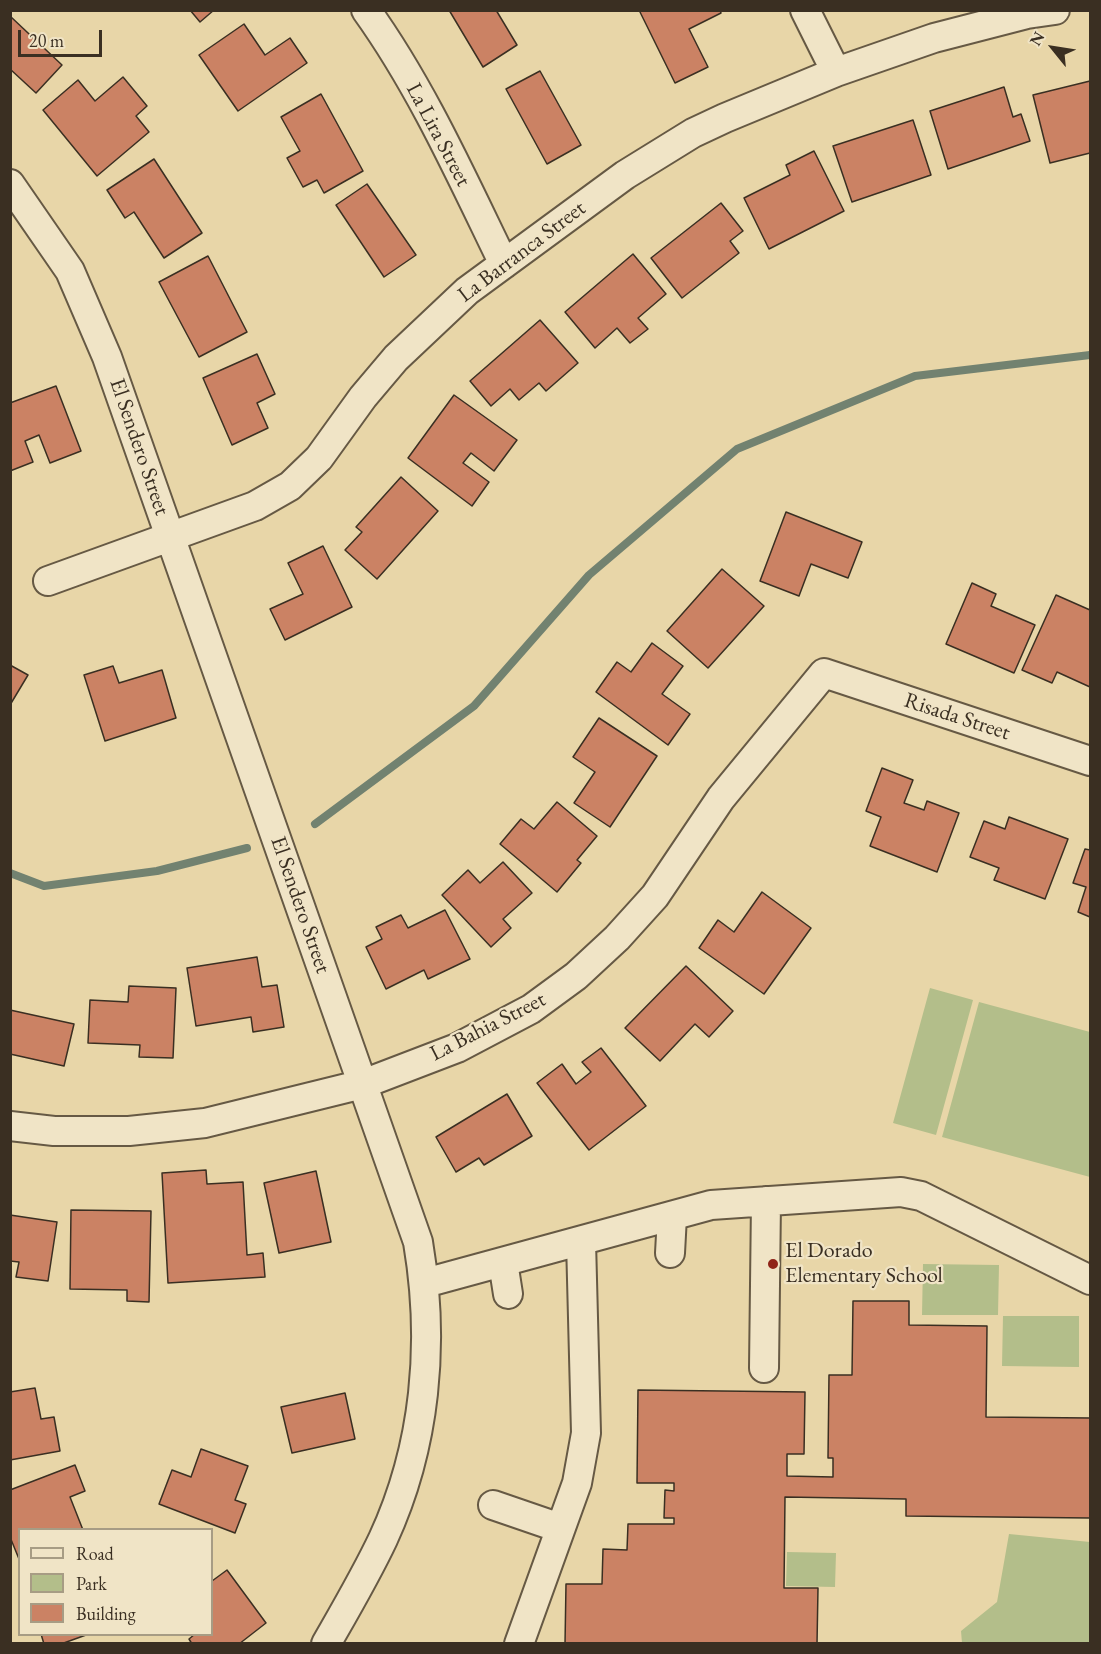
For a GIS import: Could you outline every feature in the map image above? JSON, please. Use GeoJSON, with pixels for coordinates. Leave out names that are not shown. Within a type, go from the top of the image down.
{"type":"FeatureCollection","features":[{"type":"Feature","properties":{"kind":"street","name":"La Lira Street"},"geometry":{"type":"LineString","coordinates":[[366,10],[440,132],[504,264]]}},
{"type":"Feature","properties":{"kind":"street"},"geometry":{"type":"LineString","coordinates":[[804,10],[836,72]]}},
{"type":"Feature","properties":{"kind":"street","name":"La Barranca Street"},"geometry":{"type":"LineString","coordinates":[[48,581],[255,506],[290,486],[319,459],[363,397],[396,358],[467,291],[625,175],[693,133],[836,72],[934,38],[1027,14],[1055,10]]}},
{"type":"Feature","properties":{"kind":"street","name":"El Sendero Street"},"geometry":{"type":"LineString","coordinates":[[10,184],[70,271],[107,357],[418,1242],[425,1283],[426,1364],[422,1408],[413,1452],[401,1493],[384,1536],[326,1644]]}},
{"type":"Feature","properties":{"kind":"street","name":"La Bahia Street"},"geometry":{"type":"LineString","coordinates":[[10,1126],[54,1131],[129,1131],[205,1123],[363,1084],[457,1048],[531,1009],[576,976],[617,938],[655,896],[721,798],[824,673]]}},
{"type":"Feature","properties":{"kind":"street","name":"Risada Street"},"geometry":{"type":"LineString","coordinates":[[824,673],[1090,761]]}},
{"type":"Feature","properties":{"kind":"street"},"geometry":{"type":"LineString","coordinates":[[425,1283],[711,1205],[901,1192],[921,1197],[1090,1280]]}},
{"type":"Feature","properties":{"kind":"street"},"geometry":{"type":"LineString","coordinates":[[764,1368],[766,1201]]}},
{"type":"Feature","properties":{"kind":"street"},"geometry":{"type":"LineString","coordinates":[[670,1253],[672,1216]]}},
{"type":"Feature","properties":{"kind":"street"},"geometry":{"type":"LineString","coordinates":[[519,1644],[577,1483],[586,1434],[581,1241]]}},
{"type":"Feature","properties":{"kind":"street"},"geometry":{"type":"LineString","coordinates":[[503,1262],[508,1294]]}},
{"type":"Feature","properties":{"kind":"street"},"geometry":{"type":"LineString","coordinates":[[493,1505],[560,1528]]}},
{"type":"Feature","properties":{"kind":"green space"},"geometry":{"type":"Polygon","coordinates":[[[930,988],[973,1000],[936,1135],[893,1123],[930,988]]]}},
{"type":"Feature","properties":{"kind":"green space"},"geometry":{"type":"Polygon","coordinates":[[[979,1002],[1090,1032],[1090,1177],[942,1137],[979,1002]]]}},
{"type":"Feature","properties":{"kind":"green space"},"geometry":{"type":"Polygon","coordinates":[[[923,1264],[999,1265],[998,1315],[922,1315],[923,1264]]]}},
{"type":"Feature","properties":{"kind":"green space"},"geometry":{"type":"Polygon","coordinates":[[[1003,1316],[1079,1316],[1079,1367],[1002,1366],[1003,1316]]]}},
{"type":"Feature","properties":{"kind":"green space"},"geometry":{"type":"Polygon","coordinates":[[[1009,1534],[1090,1542],[1090,1643],[962,1643],[961,1631],[997,1602],[1009,1534]]]}},
{"type":"Feature","properties":{"kind":"green space"},"geometry":{"type":"Polygon","coordinates":[[[787,1552],[836,1553],[835,1587],[786,1586],[787,1552]]]}},
{"type":"Feature","properties":{"kind":"building"},"geometry":{"type":"Polygon","coordinates":[[[190,10],[214,10],[200,22],[190,10]]]}},
{"type":"Feature","properties":{"kind":"building"},"geometry":{"type":"Polygon","coordinates":[[[449,10],[496,10],[517,45],[483,67],[449,10]]]}},
{"type":"Feature","properties":{"kind":"building"},"geometry":{"type":"Polygon","coordinates":[[[643,10],[720,10],[721,13],[689,29],[708,67],[675,83],[640,12],[643,10]]]}},
{"type":"Feature","properties":{"kind":"building"},"geometry":{"type":"Polygon","coordinates":[[[10,16],[62,65],[36,93],[10,69],[10,16]]]}},
{"type":"Feature","properties":{"kind":"building"},"geometry":{"type":"Polygon","coordinates":[[[244,24],[265,55],[290,38],[307,63],[238,111],[199,55],[244,24]]]}},
{"type":"Feature","properties":{"kind":"building"},"geometry":{"type":"Polygon","coordinates":[[[540,71],[581,145],[547,164],[506,89],[540,71]]]}},
{"type":"Feature","properties":{"kind":"building"},"geometry":{"type":"Polygon","coordinates":[[[123,77],[147,106],[136,116],[149,132],[97,176],[43,110],[78,80],[95,101],[123,77]]]}},
{"type":"Feature","properties":{"kind":"building"},"geometry":{"type":"Polygon","coordinates":[[[1090,81],[1090,153],[1050,163],[1033,95],[1090,81]]]}},
{"type":"Feature","properties":{"kind":"building"},"geometry":{"type":"Polygon","coordinates":[[[1004,87],[1013,117],[1021,114],[1030,141],[948,169],[930,111],[1004,87]]]}},
{"type":"Feature","properties":{"kind":"building"},"geometry":{"type":"Polygon","coordinates":[[[321,94],[363,171],[324,193],[317,180],[303,187],[287,158],[300,151],[281,117],[321,94]]]}},
{"type":"Feature","properties":{"kind":"building"},"geometry":{"type":"Polygon","coordinates":[[[913,120],[931,175],[852,202],[833,146],[913,120]]]}},
{"type":"Feature","properties":{"kind":"building"},"geometry":{"type":"Polygon","coordinates":[[[814,151],[844,211],[769,249],[744,198],[790,175],[786,165],[814,151]]]}},
{"type":"Feature","properties":{"kind":"building"},"geometry":{"type":"Polygon","coordinates":[[[154,159],[202,233],[164,258],[134,212],[125,218],[107,190],[154,159]]]}},
{"type":"Feature","properties":{"kind":"building"},"geometry":{"type":"Polygon","coordinates":[[[367,184],[416,255],[384,277],[336,205],[367,184]]]}},
{"type":"Feature","properties":{"kind":"building"},"geometry":{"type":"Polygon","coordinates":[[[721,203],[743,231],[730,241],[739,253],[682,298],[651,258],[721,203]]]}},
{"type":"Feature","properties":{"kind":"building"},"geometry":{"type":"Polygon","coordinates":[[[633,254],[666,294],[638,318],[648,329],[630,343],[617,328],[595,348],[565,312],[633,254]]]}},
{"type":"Feature","properties":{"kind":"building"},"geometry":{"type":"Polygon","coordinates":[[[208,256],[247,332],[199,357],[159,282],[208,256]]]}},
{"type":"Feature","properties":{"kind":"building"},"geometry":{"type":"Polygon","coordinates":[[[540,320],[578,363],[546,391],[539,383],[519,400],[510,389],[491,406],[470,381],[540,320]]]}},
{"type":"Feature","properties":{"kind":"building"},"geometry":{"type":"Polygon","coordinates":[[[257,354],[275,394],[257,403],[268,428],[232,445],[203,378],[257,354]]]}},
{"type":"Feature","properties":{"kind":"building"},"geometry":{"type":"Polygon","coordinates":[[[56,386],[81,451],[50,463],[39,435],[25,441],[33,462],[10,471],[10,403],[56,386]]]}},
{"type":"Feature","properties":{"kind":"building"},"geometry":{"type":"Polygon","coordinates":[[[454,395],[517,440],[494,471],[471,453],[463,463],[489,482],[472,506],[408,458],[454,395]]]}},
{"type":"Feature","properties":{"kind":"building"},"geometry":{"type":"Polygon","coordinates":[[[401,477],[438,511],[377,579],[345,550],[362,532],[356,527],[401,477]]]}},
{"type":"Feature","properties":{"kind":"building"},"geometry":{"type":"Polygon","coordinates":[[[786,512],[862,542],[848,578],[811,564],[799,596],[760,581],[786,512]]]}},
{"type":"Feature","properties":{"kind":"building"},"geometry":{"type":"Polygon","coordinates":[[[323,546],[352,607],[285,640],[270,609],[303,594],[288,563],[323,546]]]}},
{"type":"Feature","properties":{"kind":"building"},"geometry":{"type":"Polygon","coordinates":[[[722,569],[764,606],[708,668],[667,631],[722,569]]]}},
{"type":"Feature","properties":{"kind":"building"},"geometry":{"type":"Polygon","coordinates":[[[972,583],[996,594],[991,606],[1035,625],[1014,673],[946,644],[972,583]]]}},
{"type":"Feature","properties":{"kind":"building"},"geometry":{"type":"Polygon","coordinates":[[[1056,595],[1090,610],[1090,687],[1057,672],[1052,683],[1022,670],[1056,595]]]}},
{"type":"Feature","properties":{"kind":"building"},"geometry":{"type":"Polygon","coordinates":[[[652,643],[683,666],[662,694],[690,714],[668,745],[596,692],[617,662],[631,672],[652,643]]]}},
{"type":"Feature","properties":{"kind":"building"},"geometry":{"type":"Polygon","coordinates":[[[10,665],[28,675],[10,705],[10,665]]]}},
{"type":"Feature","properties":{"kind":"building"},"geometry":{"type":"Polygon","coordinates":[[[113,666],[119,683],[162,670],[176,718],[105,741],[84,675],[113,666]]]}},
{"type":"Feature","properties":{"kind":"building"},"geometry":{"type":"Polygon","coordinates":[[[599,718],[657,756],[610,827],[574,803],[595,772],[573,757],[599,718]]]}},
{"type":"Feature","properties":{"kind":"building"},"geometry":{"type":"Polygon","coordinates":[[[882,768],[913,780],[904,803],[924,810],[927,801],[959,813],[937,872],[870,846],[881,817],[866,811],[882,768]]]}},
{"type":"Feature","properties":{"kind":"building"},"geometry":{"type":"Polygon","coordinates":[[[557,802],[597,836],[577,860],[581,863],[557,892],[500,844],[521,819],[534,829],[557,802]]]}},
{"type":"Feature","properties":{"kind":"building"},"geometry":{"type":"Polygon","coordinates":[[[1009,817],[1068,839],[1045,899],[994,880],[999,868],[970,857],[984,821],[1005,829],[1009,817]]]}},
{"type":"Feature","properties":{"kind":"building"},"geometry":{"type":"Polygon","coordinates":[[[1085,849],[1090,850],[1090,917],[1078,912],[1086,887],[1073,883],[1085,849]]]}},
{"type":"Feature","properties":{"kind":"building"},"geometry":{"type":"Polygon","coordinates":[[[503,862],[532,893],[503,919],[511,928],[491,947],[442,895],[468,870],[480,883],[503,862]]]}},
{"type":"Feature","properties":{"kind":"building"},"geometry":{"type":"Polygon","coordinates":[[[762,892],[811,928],[764,994],[699,948],[718,920],[734,932],[762,892]]]}},
{"type":"Feature","properties":{"kind":"building"},"geometry":{"type":"Polygon","coordinates":[[[445,910],[470,959],[428,979],[424,970],[386,989],[366,947],[382,939],[376,927],[401,915],[408,928],[445,910]]]}},
{"type":"Feature","properties":{"kind":"building"},"geometry":{"type":"Polygon","coordinates":[[[257,957],[262,987],[277,985],[284,1027],[253,1032],[251,1017],[196,1026],[187,968],[257,957]]]}},
{"type":"Feature","properties":{"kind":"building"},"geometry":{"type":"Polygon","coordinates":[[[686,966],[733,1011],[709,1037],[695,1024],[660,1061],[625,1028],[686,966]]]}},
{"type":"Feature","properties":{"kind":"building"},"geometry":{"type":"Polygon","coordinates":[[[129,986],[176,988],[173,1058],[139,1057],[140,1045],[88,1043],[90,1000],[128,1002],[129,986]]]}},
{"type":"Feature","properties":{"kind":"building"},"geometry":{"type":"Polygon","coordinates":[[[10,1010],[74,1024],[64,1066],[10,1054],[10,1010]]]}},
{"type":"Feature","properties":{"kind":"building"},"geometry":{"type":"Polygon","coordinates":[[[601,1048],[646,1106],[589,1150],[537,1083],[562,1064],[576,1084],[591,1072],[582,1062],[601,1048]]]}},
{"type":"Feature","properties":{"kind":"building"},"geometry":{"type":"Polygon","coordinates":[[[507,1094],[532,1136],[484,1165],[479,1158],[456,1172],[436,1137],[507,1094]]]}},
{"type":"Feature","properties":{"kind":"building"},"geometry":{"type":"Polygon","coordinates":[[[206,1170],[207,1184],[243,1182],[247,1255],[263,1253],[265,1277],[168,1283],[162,1173],[206,1170]]]}},
{"type":"Feature","properties":{"kind":"building"},"geometry":{"type":"Polygon","coordinates":[[[316,1171],[331,1242],[279,1253],[264,1183],[316,1171]]]}},
{"type":"Feature","properties":{"kind":"building"},"geometry":{"type":"Polygon","coordinates":[[[71,1210],[151,1211],[149,1302],[127,1301],[127,1290],[70,1289],[71,1210]]]}},
{"type":"Feature","properties":{"kind":"building"},"geometry":{"type":"Polygon","coordinates":[[[10,1215],[57,1222],[48,1281],[16,1277],[19,1262],[10,1261],[10,1215]]]}},
{"type":"Feature","properties":{"kind":"building"},"geometry":{"type":"Polygon","coordinates":[[[853,1301],[909,1301],[909,1325],[987,1326],[986,1417],[1090,1418],[1090,1518],[906,1516],[906,1499],[785,1497],[784,1588],[818,1588],[817,1644],[565,1644],[566,1584],[602,1584],[603,1549],[627,1550],[628,1524],[674,1524],[674,1518],[664,1518],[665,1490],[674,1491],[674,1483],[637,1483],[638,1390],[805,1392],[804,1454],[787,1454],[787,1476],[833,1477],[833,1458],[828,1458],[829,1375],[852,1375],[853,1301]]]}},
{"type":"Feature","properties":{"kind":"building"},"geometry":{"type":"Polygon","coordinates":[[[35,1388],[41,1419],[54,1417],[60,1451],[10,1460],[10,1392],[35,1388]]]}},
{"type":"Feature","properties":{"kind":"building"},"geometry":{"type":"Polygon","coordinates":[[[345,1393],[355,1439],[292,1453],[281,1407],[345,1393]]]}},
{"type":"Feature","properties":{"kind":"building"},"geometry":{"type":"Polygon","coordinates":[[[201,1449],[248,1466],[235,1500],[246,1504],[235,1533],[159,1504],[172,1470],[191,1477],[201,1449]]]}},
{"type":"Feature","properties":{"kind":"building"},"geometry":{"type":"Polygon","coordinates":[[[75,1465],[85,1491],[70,1497],[82,1528],[18,1528],[18,1557],[10,1537],[10,1490],[75,1465]]]}},
{"type":"Feature","properties":{"kind":"building"},"geometry":{"type":"Polygon","coordinates":[[[227,1570],[266,1623],[239,1644],[192,1644],[189,1639],[193,1636],[213,1636],[213,1580],[227,1570]]]}},
{"type":"Feature","properties":{"kind":"building"},"geometry":{"type":"Polygon","coordinates":[[[42,1636],[83,1636],[61,1644],[44,1644],[42,1636]]]}},
{"type":"Feature","properties":{"kind":"waterway"},"geometry":{"type":"LineString","coordinates":[[315,824],[474,706],[589,575],[737,449],[915,376],[1090,355]]}},
{"type":"Feature","properties":{"kind":"waterway"},"geometry":{"type":"LineString","coordinates":[[10,873],[44,886],[157,871],[247,848]]}},
{"type":"Feature","properties":{"kind":"place","name":"El Dorado Elementary School"},"geometry":{"type":"Point","coordinates":[773,1264]}}]}
